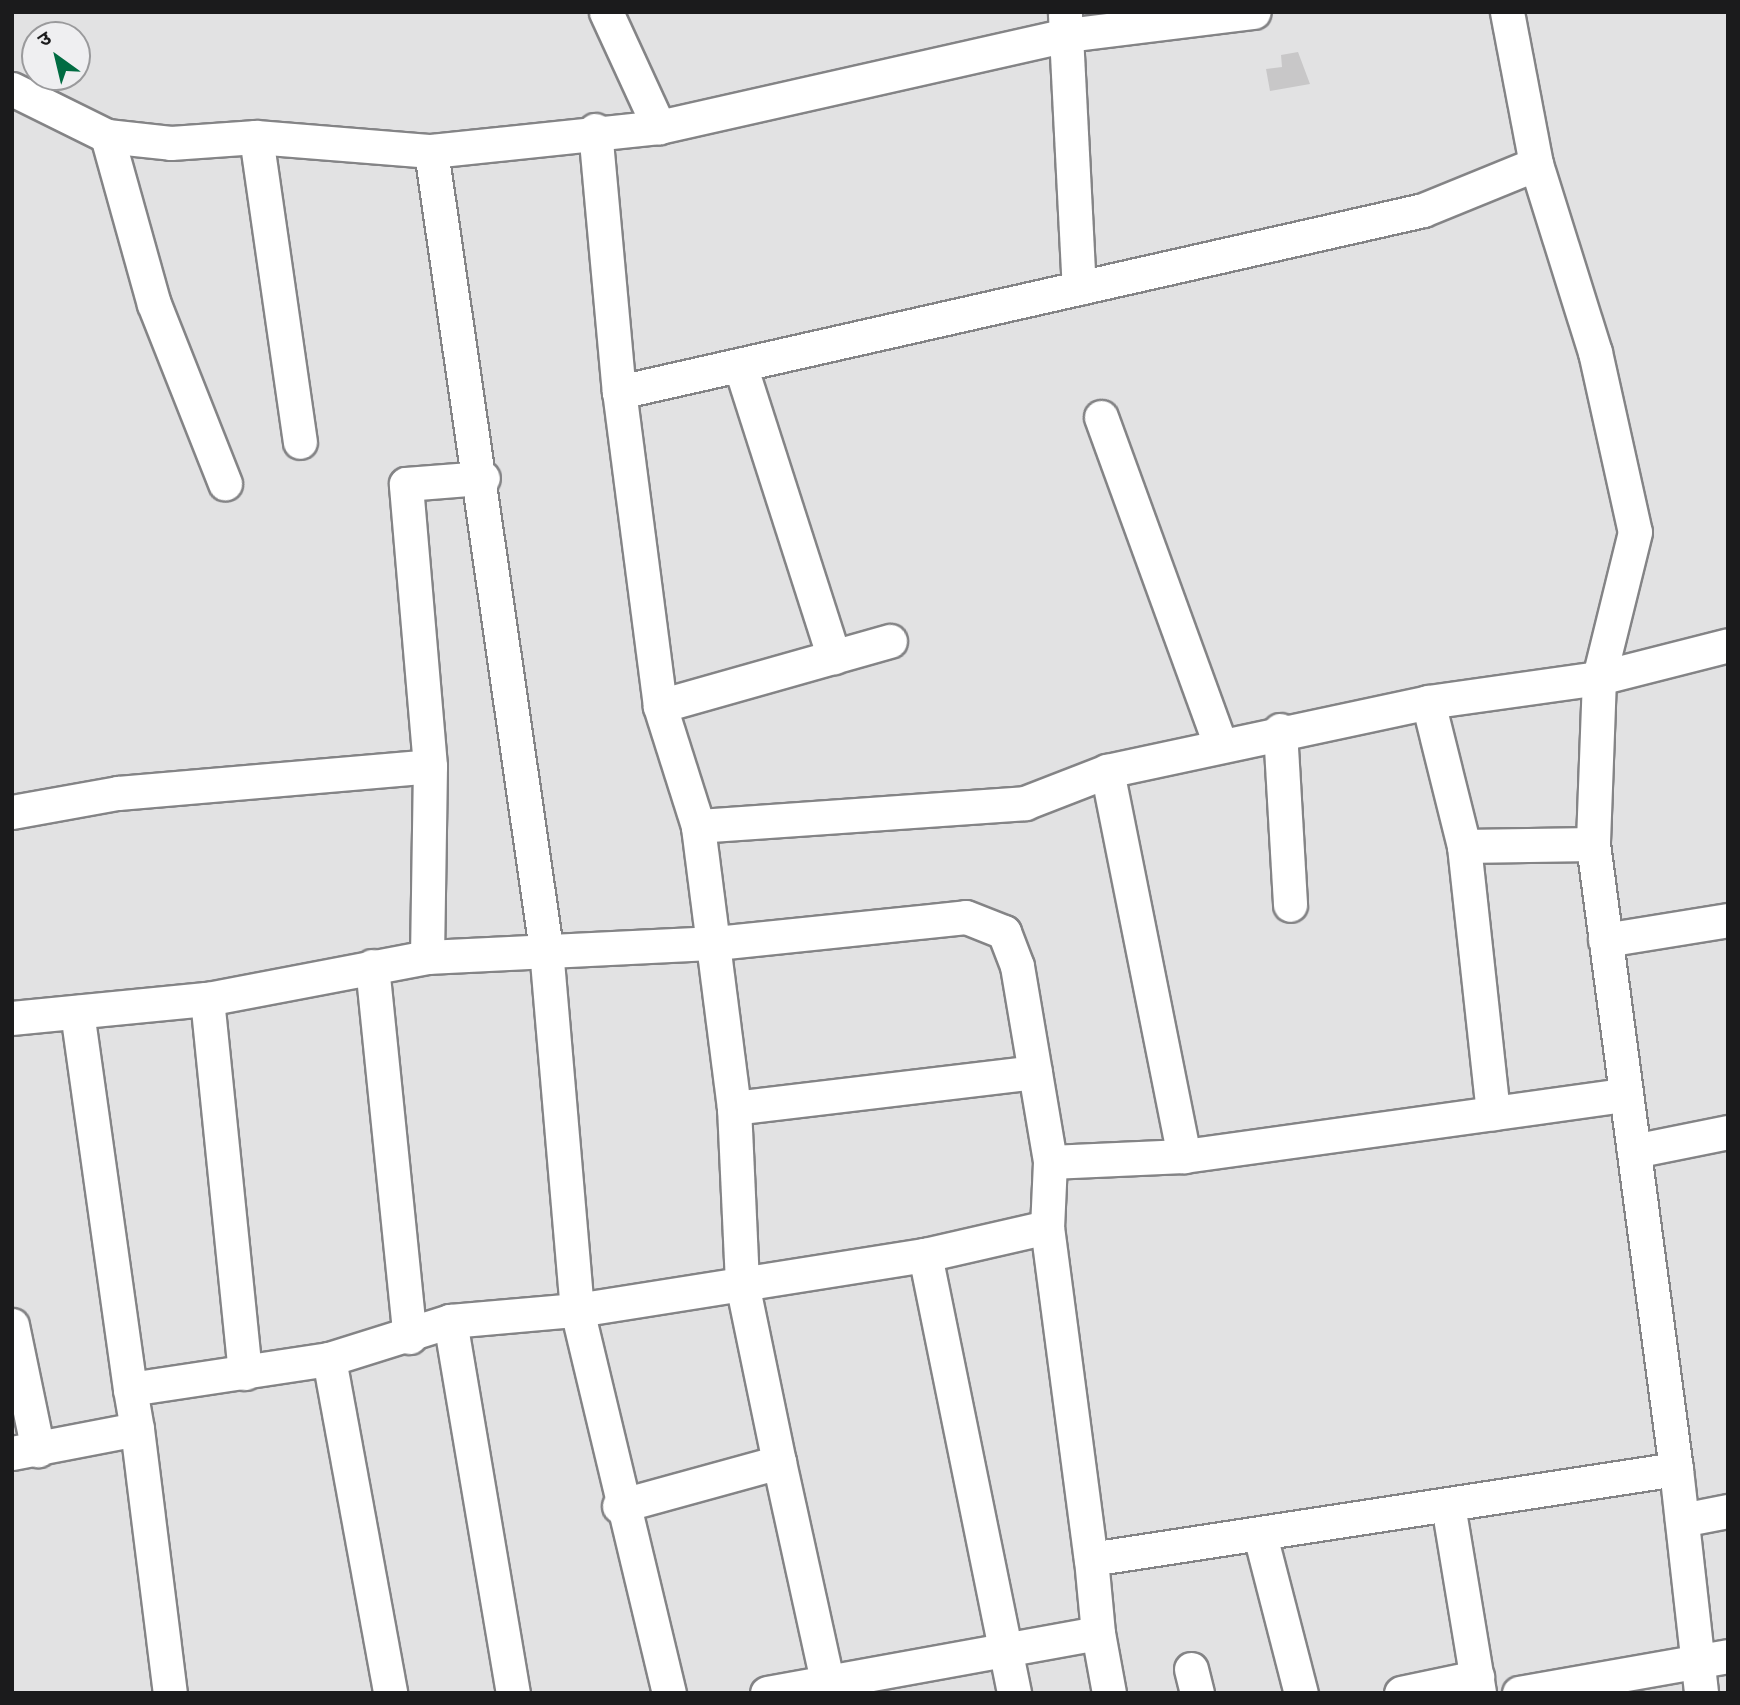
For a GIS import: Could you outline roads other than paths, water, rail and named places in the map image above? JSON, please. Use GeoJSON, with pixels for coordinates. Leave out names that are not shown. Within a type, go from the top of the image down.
{"type":"FeatureCollection","features":[{"type":"Feature","properties":{"kind":"street"},"geometry":{"type":"LineString","coordinates":[[606,12],[659,127]]}},
{"type":"Feature","properties":{"kind":"street"},"geometry":{"type":"LineString","coordinates":[[12,89],[107,136],[171,143],[256,137],[431,151],[595,130],[659,127],[1065,24],[1254,12]]}},
{"type":"Feature","properties":{"kind":"street"},"geometry":{"type":"LineString","coordinates":[[1507,12],[1536,164],[1595,352],[1635,532],[1599,678],[1592,844],[1682,1520],[1708,1670],[1519,1693]]}},
{"type":"Feature","properties":{"kind":"street"},"geometry":{"type":"LineString","coordinates":[[1065,24],[1079,288]]}},
{"type":"Feature","properties":{"kind":"street"},"geometry":{"type":"LineString","coordinates":[[595,130],[619,392],[660,706],[698,826],[716,943],[734,1108],[742,1283],[830,1689]]}},
{"type":"Feature","properties":{"kind":"street"},"geometry":{"type":"LineString","coordinates":[[107,136],[154,304],[225,483]]}},
{"type":"Feature","properties":{"kind":"street"},"geometry":{"type":"LineString","coordinates":[[256,137],[300,442]]}},
{"type":"Feature","properties":{"kind":"street"},"geometry":{"type":"LineString","coordinates":[[431,151],[483,478],[546,949],[576,1310],[619,1506],[669,1693]]}},
{"type":"Feature","properties":{"kind":"street"},"geometry":{"type":"LineString","coordinates":[[619,392],[1423,210],[1536,164]]}},
{"type":"Feature","properties":{"kind":"street"},"geometry":{"type":"LineString","coordinates":[[740,365],[834,657]]}},
{"type":"Feature","properties":{"kind":"street"},"geometry":{"type":"LineString","coordinates":[[1101,417],[1220,744]]}},
{"type":"Feature","properties":{"kind":"street"},"geometry":{"type":"LineString","coordinates":[[428,957],[430,766],[406,484],[483,478]]}},
{"type":"Feature","properties":{"kind":"street"},"geometry":{"type":"LineString","coordinates":[[660,706],[890,641]]}},
{"type":"Feature","properties":{"kind":"street"},"geometry":{"type":"LineString","coordinates":[[698,826],[1025,803],[1107,771],[1280,730],[1428,702],[1599,678],[1728,645]]}},
{"type":"Feature","properties":{"kind":"street"},"geometry":{"type":"LineString","coordinates":[[1428,702],[1464,846],[1493,1113]]}},
{"type":"Feature","properties":{"kind":"street"},"geometry":{"type":"LineString","coordinates":[[1280,730],[1290,905]]}},
{"type":"Feature","properties":{"kind":"street"},"geometry":{"type":"LineString","coordinates":[[12,812],[118,793],[430,766]]}},
{"type":"Feature","properties":{"kind":"street"},"geometry":{"type":"LineString","coordinates":[[1107,771],[1185,1156]]}},
{"type":"Feature","properties":{"kind":"street"},"geometry":{"type":"LineString","coordinates":[[1464,846],[1592,844]]}},
{"type":"Feature","properties":{"kind":"street"},"geometry":{"type":"LineString","coordinates":[[12,1018],[206,999],[372,965],[428,957],[546,949],[716,943],[966,917],[1004,932],[1017,966],[1051,1163],[1047,1227],[1091,1559],[1098,1633],[1109,1693]]}},
{"type":"Feature","properties":{"kind":"street"},"geometry":{"type":"LineString","coordinates":[[1605,940],[1728,920]]}},
{"type":"Feature","properties":{"kind":"street"},"geometry":{"type":"LineString","coordinates":[[372,965],[410,1336]]}},
{"type":"Feature","properties":{"kind":"street"},"geometry":{"type":"LineString","coordinates":[[206,999],[246,1373]]}},
{"type":"Feature","properties":{"kind":"street"},"geometry":{"type":"LineString","coordinates":[[77,1012],[137,1429],[170,1693]]}},
{"type":"Feature","properties":{"kind":"street"},"geometry":{"type":"LineString","coordinates":[[734,1108],[1035,1072]]}},
{"type":"Feature","properties":{"kind":"street"},"geometry":{"type":"LineString","coordinates":[[1051,1163],[1185,1156],[1626,1095]]}},
{"type":"Feature","properties":{"kind":"street"},"geometry":{"type":"LineString","coordinates":[[1634,1151],[1728,1132]]}},
{"type":"Feature","properties":{"kind":"street"},"geometry":{"type":"LineString","coordinates":[[130,1389],[329,1359],[410,1336],[450,1321],[576,1310],[925,1255],[1047,1227]]}},
{"type":"Feature","properties":{"kind":"street"},"geometry":{"type":"LineString","coordinates":[[925,1255],[1014,1693]]}},
{"type":"Feature","properties":{"kind":"street"},"geometry":{"type":"LineString","coordinates":[[450,1321],[513,1693]]}},
{"type":"Feature","properties":{"kind":"street"},"geometry":{"type":"LineString","coordinates":[[12,1325],[25,1452],[137,1429]]}},
{"type":"Feature","properties":{"kind":"street"},"geometry":{"type":"LineString","coordinates":[[329,1359],[390,1693]]}},
{"type":"Feature","properties":{"kind":"street"},"geometry":{"type":"LineString","coordinates":[[619,1506],[779,1462]]}},
{"type":"Feature","properties":{"kind":"street"},"geometry":{"type":"LineString","coordinates":[[1091,1559],[1676,1469]]}},
{"type":"Feature","properties":{"kind":"street"},"geometry":{"type":"LineString","coordinates":[[1401,1693],[1478,1685],[1448,1505]]}},
{"type":"Feature","properties":{"kind":"street"},"geometry":{"type":"LineString","coordinates":[[1682,1520],[1728,1511]]}},
{"type":"Feature","properties":{"kind":"street"},"geometry":{"type":"LineString","coordinates":[[1260,1535],[1301,1693]]}},
{"type":"Feature","properties":{"kind":"street"},"geometry":{"type":"LineString","coordinates":[[767,1693],[830,1689],[1006,1649],[1098,1633]]}}]}
